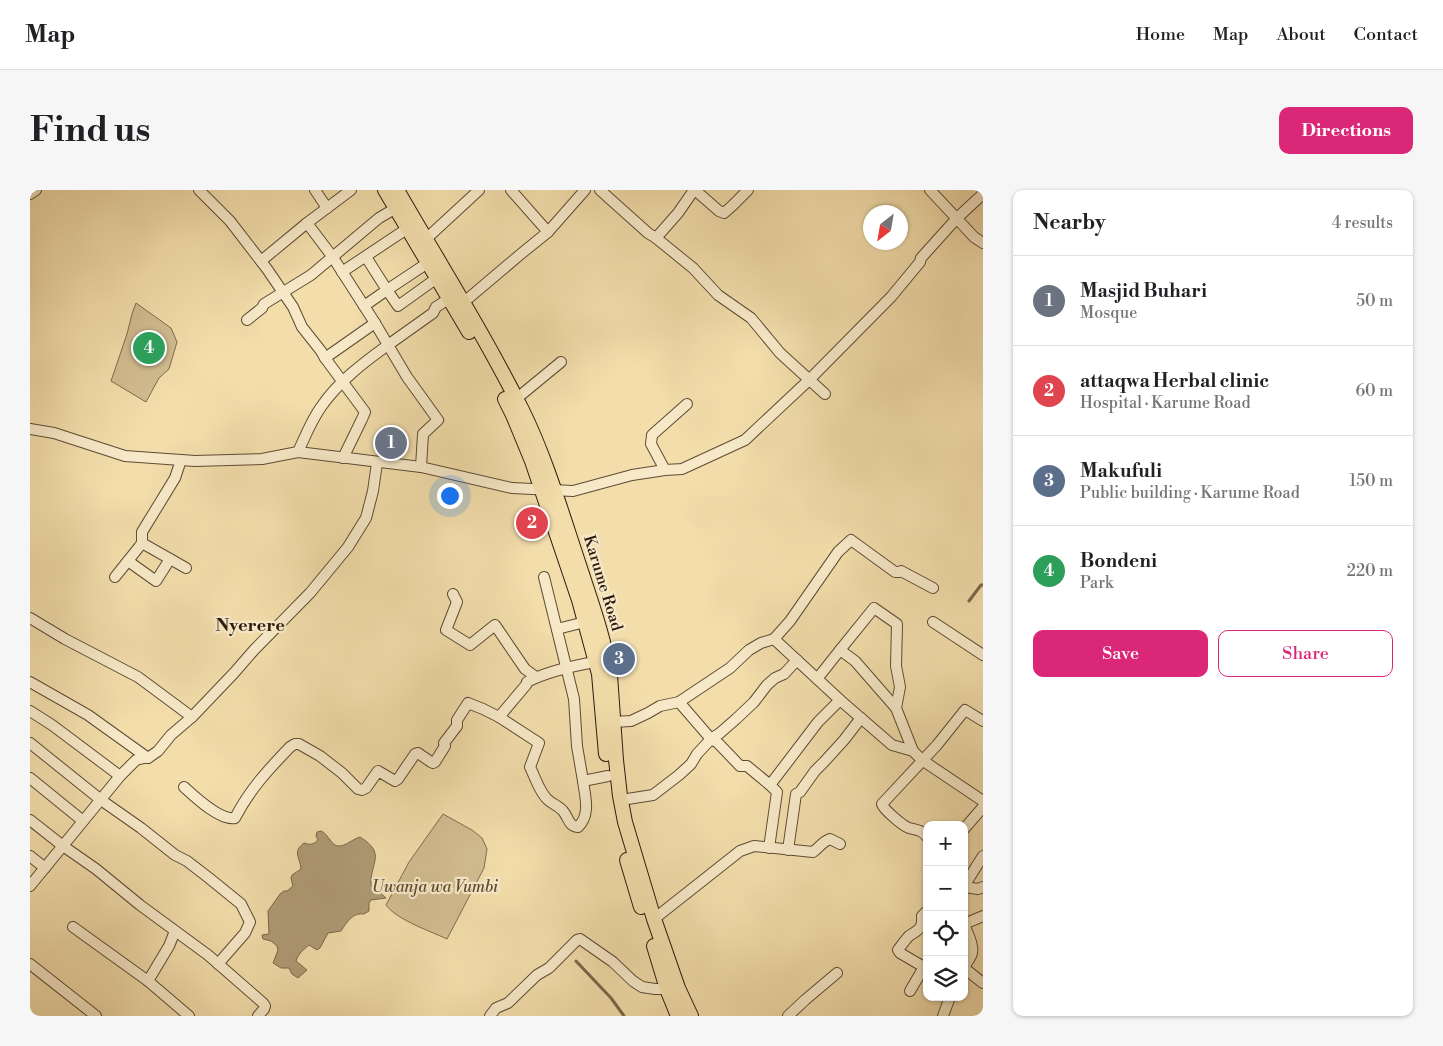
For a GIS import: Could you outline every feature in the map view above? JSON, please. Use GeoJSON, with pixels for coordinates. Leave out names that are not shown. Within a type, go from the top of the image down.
{"type":"FeatureCollection","features":[{"type":"Feature","properties":{"kind":"main road"},"geometry":{"type":"LineString","coordinates":[[385,190],[437,278],[457,300],[482,356],[513,415],[548,490],[599,674],[610,796],[617,826],[667,989],[678,1016]]}},
{"type":"Feature","properties":{"kind":"main road","name":"Karume Road"},"geometry":{"type":"LineString","coordinates":[[397,190],[426,239],[457,300],[516,399],[542,457],[548,490],[589,596],[607,658],[616,760],[626,822],[654,919],[678,988],[691,1016]]}},
{"type":"Feature","properties":{"kind":"street"},"geometry":{"type":"LineString","coordinates":[[30,194],[36,190]]}},
{"type":"Feature","properties":{"kind":"street"},"geometry":{"type":"LineString","coordinates":[[199,190],[230,221],[261,261],[293,307],[302,327],[321,350],[364,412],[343,458]]}},
{"type":"Feature","properties":{"kind":"street"},"geometry":{"type":"LineString","coordinates":[[315,190],[327,208]]}},
{"type":"Feature","properties":{"kind":"street"},"geometry":{"type":"LineString","coordinates":[[261,261],[351,190]]}},
{"type":"Feature","properties":{"kind":"street"},"geometry":{"type":"LineString","coordinates":[[426,239],[479,190]]}},
{"type":"Feature","properties":{"kind":"street"},"geometry":{"type":"LineString","coordinates":[[511,190],[548,232]]}},
{"type":"Feature","properties":{"kind":"street"},"geometry":{"type":"LineString","coordinates":[[298,452],[321,407],[342,382],[363,363],[433,313],[436,307],[457,300],[522,253],[548,232],[586,190]]}},
{"type":"Feature","properties":{"kind":"street"},"geometry":{"type":"LineString","coordinates":[[600,190],[648,233],[693,268],[718,295],[751,318],[780,354],[825,394]]}},
{"type":"Feature","properties":{"kind":"street"},"geometry":{"type":"LineString","coordinates":[[656,238],[695,190],[719,211],[724,213],[748,190]]}},
{"type":"Feature","properties":{"kind":"street"},"geometry":{"type":"LineString","coordinates":[[930,190],[944,207],[974,237],[983,243]]}},
{"type":"Feature","properties":{"kind":"street"},"geometry":{"type":"LineString","coordinates":[[30,429],[54,433],[125,456],[181,460],[262,459],[298,452],[421,467],[512,488],[573,491],[632,475],[682,469],[745,440],[809,380],[891,296],[920,262],[921,258],[957,218],[983,194]]}},
{"type":"Feature","properties":{"kind":"street"},"geometry":{"type":"LineString","coordinates":[[247,320],[262,308],[264,304],[311,275],[379,218],[396,208]]}},
{"type":"Feature","properties":{"kind":"street"},"geometry":{"type":"LineString","coordinates":[[307,223],[332,256],[375,323],[407,378],[438,420],[423,434],[421,467]]}},
{"type":"Feature","properties":{"kind":"street"},"geometry":{"type":"LineString","coordinates":[[342,272],[408,228]]}},
{"type":"Feature","properties":{"kind":"street"},"geometry":{"type":"LineString","coordinates":[[366,257],[398,306],[437,278]]}},
{"type":"Feature","properties":{"kind":"street"},"geometry":{"type":"LineString","coordinates":[[364,306],[429,262]]}},
{"type":"Feature","properties":{"kind":"street"},"geometry":{"type":"LineString","coordinates":[[325,358],[375,323]]}},
{"type":"Feature","properties":{"kind":"street"},"geometry":{"type":"LineString","coordinates":[[516,399],[561,362]]}},
{"type":"Feature","properties":{"kind":"street"},"geometry":{"type":"LineString","coordinates":[[665,470],[651,444],[652,435],[687,404]]}},
{"type":"Feature","properties":{"kind":"street"},"geometry":{"type":"LineString","coordinates":[[115,578],[142,543],[142,532],[175,478],[181,460]]}},
{"type":"Feature","properties":{"kind":"street"},"geometry":{"type":"LineString","coordinates":[[30,886],[120,776],[136,760],[148,758],[158,751],[171,735],[192,717],[310,593],[348,547],[366,518],[373,491],[377,463]]}},
{"type":"Feature","properties":{"kind":"street"},"geometry":{"type":"LineString","coordinates":[[613,722],[630,721],[660,706],[679,702],[730,668],[749,650],[761,643],[774,639],[790,621],[838,552],[851,540],[895,572],[901,571],[933,588]]}},
{"type":"Feature","properties":{"kind":"street"},"geometry":{"type":"LineString","coordinates":[[142,543],[186,568]]}},
{"type":"Feature","properties":{"kind":"street"},"geometry":{"type":"LineString","coordinates":[[128,562],[156,581],[170,559]]}},
{"type":"Feature","properties":{"kind":"street"},"geometry":{"type":"LineString","coordinates":[[184,787],[209,808],[225,817],[235,818],[245,798],[262,776],[290,746],[295,744],[299,744],[320,756],[342,773],[358,789],[366,788],[378,771],[395,781],[415,754],[418,753],[431,762],[435,762],[468,703],[499,717],[539,743],[530,767],[544,796],[561,808],[571,825],[578,827],[586,813],[577,746],[574,700],[544,577]]}},
{"type":"Feature","properties":{"kind":"street"},"geometry":{"type":"LineString","coordinates":[[453,594],[457,602],[446,630],[470,645],[495,625],[525,669],[536,677]]}},
{"type":"Feature","properties":{"kind":"street"},"geometry":{"type":"LineString","coordinates":[[818,679],[874,608],[897,624],[896,666],[900,687],[896,708]]}},
{"type":"Feature","properties":{"kind":"street"},"geometry":{"type":"LineString","coordinates":[[30,618],[65,639],[138,677],[192,717]]}},
{"type":"Feature","properties":{"kind":"street"},"geometry":{"type":"LineString","coordinates":[[557,629],[585,622]]}},
{"type":"Feature","properties":{"kind":"street"},"geometry":{"type":"LineString","coordinates":[[933,622],[983,655]]}},
{"type":"Feature","properties":{"kind":"street"},"geometry":{"type":"LineString","coordinates":[[774,639],[840,700],[892,744],[913,752],[983,801]]}},
{"type":"Feature","properties":{"kind":"street"},"geometry":{"type":"LineString","coordinates":[[840,650],[854,661],[896,708],[913,752]]}},
{"type":"Feature","properties":{"kind":"street"},"geometry":{"type":"LineString","coordinates":[[621,800],[653,795],[691,764],[697,754],[711,739],[736,720],[754,702],[767,684],[784,674],[797,660]]}},
{"type":"Feature","properties":{"kind":"street"},"geometry":{"type":"LineString","coordinates":[[499,717],[527,682],[566,667],[596,662]]}},
{"type":"Feature","properties":{"kind":"street"},"geometry":{"type":"LineString","coordinates":[[30,682],[88,715],[148,758]]}},
{"type":"Feature","properties":{"kind":"street"},"geometry":{"type":"LineString","coordinates":[[770,785],[818,722],[840,700]]}},
{"type":"Feature","properties":{"kind":"street"},"geometry":{"type":"LineString","coordinates":[[679,702],[711,739],[718,743],[740,766],[747,766],[777,792],[768,848]]}},
{"type":"Feature","properties":{"kind":"street"},"geometry":{"type":"LineString","coordinates":[[923,833],[920,830],[908,828],[884,809],[882,804],[937,745],[965,710],[983,721]]}},
{"type":"Feature","properties":{"kind":"street"},"geometry":{"type":"LineString","coordinates":[[30,711],[52,725],[120,776]]}},
{"type":"Feature","properties":{"kind":"street"},"geometry":{"type":"LineString","coordinates":[[788,850],[796,794],[800,792],[815,771],[838,747],[861,718]]}},
{"type":"Feature","properties":{"kind":"street"},"geometry":{"type":"LineString","coordinates":[[30,743],[101,800],[209,878],[241,904],[250,922],[244,933],[218,964]]}},
{"type":"Feature","properties":{"kind":"street"},"geometry":{"type":"LineString","coordinates":[[583,781],[608,776]]}},
{"type":"Feature","properties":{"kind":"street"},"geometry":{"type":"LineString","coordinates":[[30,778],[83,821]]}},
{"type":"Feature","properties":{"kind":"street"},"geometry":{"type":"LineString","coordinates":[[968,824],[983,807]]}},
{"type":"Feature","properties":{"kind":"street"},"geometry":{"type":"LineString","coordinates":[[30,820],[218,964],[263,1003],[264,1009],[258,1016]]}},
{"type":"Feature","properties":{"kind":"street"},"geometry":{"type":"LineString","coordinates":[[654,919],[740,851],[754,846],[813,852],[828,839],[832,839],[840,844]]}},
{"type":"Feature","properties":{"kind":"street"},"geometry":{"type":"LineString","coordinates":[[30,856],[45,868]]}},
{"type":"Feature","properties":{"kind":"street"},"geometry":{"type":"LineString","coordinates":[[968,880],[983,856]]}},
{"type":"Feature","properties":{"kind":"street"},"geometry":{"type":"LineString","coordinates":[[968,887],[983,887]]}},
{"type":"Feature","properties":{"kind":"street"},"geometry":{"type":"LineString","coordinates":[[910,991],[924,967],[898,950],[909,936],[918,931],[923,915]]}},
{"type":"Feature","properties":{"kind":"street"},"geometry":{"type":"LineString","coordinates":[[968,922],[983,916]]}},
{"type":"Feature","properties":{"kind":"street"},"geometry":{"type":"LineString","coordinates":[[73,927],[148,981],[189,1016]]}},
{"type":"Feature","properties":{"kind":"street"},"geometry":{"type":"LineString","coordinates":[[148,981],[169,946],[175,931]]}},
{"type":"Feature","properties":{"kind":"street"},"geometry":{"type":"LineString","coordinates":[[968,936],[973,950],[972,955]]}},
{"type":"Feature","properties":{"kind":"street"},"geometry":{"type":"LineString","coordinates":[[490,1016],[496,1008],[508,1004],[537,975],[550,968],[580,939],[613,962],[633,982],[642,987],[667,989]]}},
{"type":"Feature","properties":{"kind":"street"},"geometry":{"type":"LineString","coordinates":[[968,960],[983,948]]}},
{"type":"Feature","properties":{"kind":"street"},"geometry":{"type":"LineString","coordinates":[[30,964],[96,1016]]}},
{"type":"Feature","properties":{"kind":"street"},"geometry":{"type":"LineString","coordinates":[[968,971],[983,983]]}},
{"type":"Feature","properties":{"kind":"street"},"geometry":{"type":"LineString","coordinates":[[788,1016],[837,973]]}},
{"type":"Feature","properties":{"kind":"street"},"geometry":{"type":"LineString","coordinates":[[943,1016],[949,1001]]}},
{"type":"Feature","properties":{"kind":"green space"},"geometry":{"type":"Polygon","coordinates":[[[136,303],[171,328],[177,342],[169,369],[159,378],[146,402],[111,381],[136,303]]]}},
{"type":"Feature","properties":{"kind":"green space","name":"Uwanja wa Vumbi"},"geometry":{"type":"Polygon","coordinates":[[[443,814],[472,830],[482,838],[487,849],[484,868],[447,939],[398,916],[386,905],[409,862],[443,814]]]}},
{"type":"Feature","properties":{"kind":"shaded area"},"geometry":{"type":"Polygon","coordinates":[[[321,831],[337,846],[360,837],[373,848],[375,859],[371,885],[386,898],[371,900],[369,911],[353,916],[341,931],[328,933],[317,950],[309,945],[305,948],[296,961],[307,970],[298,978],[292,974],[289,968],[281,968],[273,963],[278,950],[277,946],[271,941],[263,939],[262,935],[269,934],[268,911],[280,894],[293,886],[292,875],[301,869],[298,849],[304,843],[311,844],[316,842],[318,840],[317,832],[321,831]]]}},
{"type":"Feature","properties":{"kind":"waterway"},"geometry":{"type":"LineString","coordinates":[[969,601],[981,585],[983,585]]}},
{"type":"Feature","properties":{"kind":"waterway"},"geometry":{"type":"LineString","coordinates":[[576,961],[611,998],[624,1016]]}},
{"type":"Feature","properties":{"kind":"place","name":"Bondeni"},"geometry":{"type":"Point","coordinates":[149,348]}},
{"type":"Feature","properties":{"kind":"place","name":"Masjid Buhari"},"geometry":{"type":"Point","coordinates":[391,443]}},
{"type":"Feature","properties":{"kind":"place","name":"attaqwa Herbal clinic"},"geometry":{"type":"Point","coordinates":[532,523]}},
{"type":"Feature","properties":{"kind":"place","name":"Makufuli"},"geometry":{"type":"Point","coordinates":[619,659]}},
{"type":"Feature","properties":{"kind":"district","name":"Nyerere"},"geometry":{"type":"Point","coordinates":[250,625]}}]}
